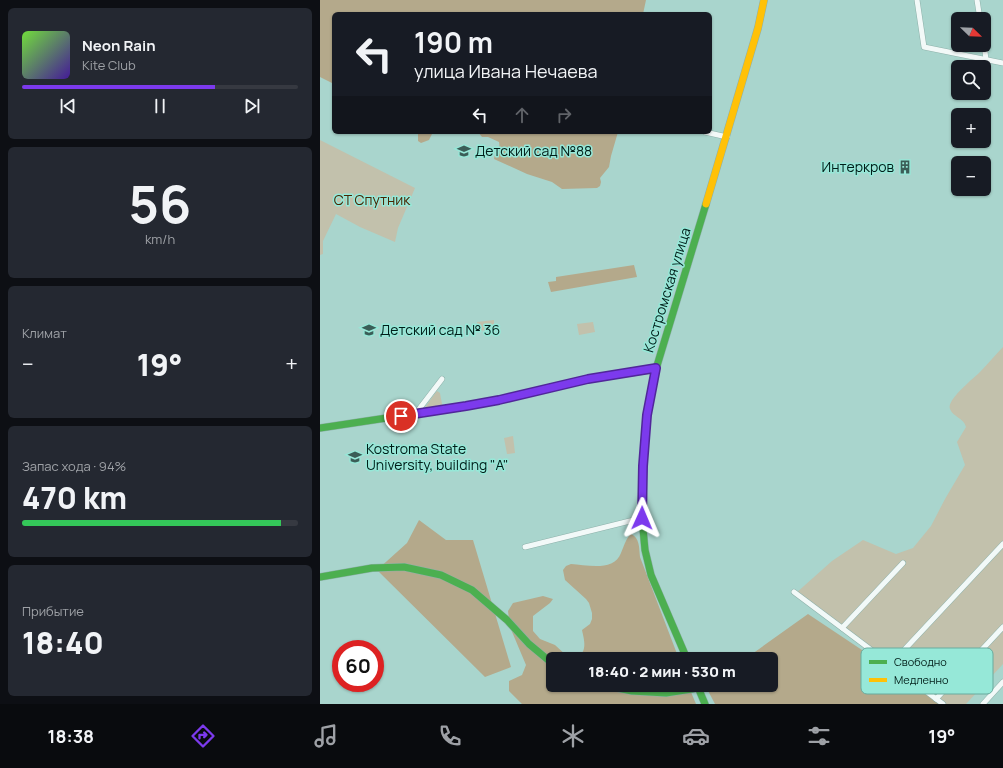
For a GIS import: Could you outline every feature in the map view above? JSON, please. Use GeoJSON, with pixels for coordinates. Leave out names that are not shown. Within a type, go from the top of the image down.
{"type":"FeatureCollection","features":[{"type":"Feature","properties":{"kind":"main road","name":"Костромская улица"},"geometry":{"type":"LineString","coordinates":[[684,652],[651,575],[645,550],[642,518],[643,466],[647,415],[656,368],[752,53],[764,0]]}},
{"type":"Feature","properties":{"kind":"main road"},"geometry":{"type":"LineString","coordinates":[[320,428],[466,406],[499,400],[588,379],[656,368]]}},
{"type":"Feature","properties":{"kind":"main road"},"geometry":{"type":"LineString","coordinates":[[320,577],[372,568],[404,567],[441,575],[472,590],[507,620],[529,644],[546,658]]}},
{"type":"Feature","properties":{"kind":"main road"},"geometry":{"type":"LineString","coordinates":[[649,692],[671,692]]}},
{"type":"Feature","properties":{"kind":"main road"},"geometry":{"type":"LineString","coordinates":[[700,692],[705,704]]}},
{"type":"Feature","properties":{"kind":"street"},"geometry":{"type":"LineString","coordinates":[[917,0],[924,47],[986,60],[985,52]]}},
{"type":"Feature","properties":{"kind":"street"},"geometry":{"type":"LineString","coordinates":[[977,0],[979,12]]}},
{"type":"Feature","properties":{"kind":"street"},"geometry":{"type":"LineString","coordinates":[[991,61],[1003,63]]}},
{"type":"Feature","properties":{"kind":"street"},"geometry":{"type":"LineString","coordinates":[[712,134],[727,137]]}},
{"type":"Feature","properties":{"kind":"street"},"geometry":{"type":"LineString","coordinates":[[416,414],[442,379]]}},
{"type":"Feature","properties":{"kind":"street"},"geometry":{"type":"LineString","coordinates":[[525,547],[642,518]]}},
{"type":"Feature","properties":{"kind":"street"},"geometry":{"type":"LineString","coordinates":[[906,648],[1003,544]]}},
{"type":"Feature","properties":{"kind":"street"},"geometry":{"type":"LineString","coordinates":[[842,628],[903,563]]}},
{"type":"Feature","properties":{"kind":"street"},"geometry":{"type":"LineString","coordinates":[[794,592],[869,648]]}},
{"type":"Feature","properties":{"kind":"street"},"geometry":{"type":"LineString","coordinates":[[983,648],[1003,627]]}},
{"type":"Feature","properties":{"kind":"street"},"geometry":{"type":"LineString","coordinates":[[993,693],[1003,682]]}},
{"type":"Feature","properties":{"kind":"street"},"geometry":{"type":"LineString","coordinates":[[931,694],[943,704]]}},
{"type":"Feature","properties":{"kind":"street"},"geometry":{"type":"LineString","coordinates":[[936,698],[940,694]]}},
{"type":"Feature","properties":{"kind":"street"},"geometry":{"type":"LineString","coordinates":[[983,704],[992,694]]}},
{"type":"Feature","properties":{"kind":"green space","name":"СТ Спутник"},"geometry":{"type":"Polygon","coordinates":[[[320,140],[415,188],[398,228],[395,242],[360,227],[336,214],[323,241],[323,254],[320,255],[320,140]]]}},
{"type":"Feature","properties":{"kind":"green space"},"geometry":{"type":"Polygon","coordinates":[[[494,320],[494,329],[478,331],[477,322],[494,320]]]}},
{"type":"Feature","properties":{"kind":"green space"},"geometry":{"type":"Polygon","coordinates":[[[593,322],[595,332],[579,335],[577,324],[593,322]]]}},
{"type":"Feature","properties":{"kind":"green space"},"geometry":{"type":"Polygon","coordinates":[[[1003,347],[1003,664],[993,675],[993,648],[869,648],[795,594],[832,561],[863,540],[896,554],[913,548],[931,526],[965,465],[957,442],[966,427],[963,422],[951,412],[950,405],[956,395],[1003,347]]]}},
{"type":"Feature","properties":{"kind":"green space"},"geometry":{"type":"Polygon","coordinates":[[[437,391],[440,393],[442,404],[441,407],[427,409],[425,407],[437,391]]]}},
{"type":"Feature","properties":{"kind":"green space"},"geometry":{"type":"Polygon","coordinates":[[[513,436],[515,453],[507,454],[504,438],[513,436]]]}},
{"type":"Feature","properties":{"kind":"green space"},"geometry":{"type":"Polygon","coordinates":[[[931,694],[975,694],[966,704],[945,704],[931,694]]]}},
{"type":"Feature","properties":{"kind":"shaded area"},"geometry":{"type":"Polygon","coordinates":[[[320,0],[646,0],[643,12],[332,12],[332,83],[320,77],[320,0]]]}},
{"type":"Feature","properties":{"kind":"shaded area"},"geometry":{"type":"Polygon","coordinates":[[[418,134],[432,134],[429,140],[421,143],[418,141],[418,134]]]}},
{"type":"Feature","properties":{"kind":"shaded area"},"geometry":{"type":"Polygon","coordinates":[[[480,134],[617,134],[609,167],[600,178],[600,186],[597,188],[562,189],[552,182],[527,174],[494,159],[499,149],[499,142],[488,137],[482,137],[480,134]]]}},
{"type":"Feature","properties":{"kind":"shaded area"},"geometry":{"type":"Polygon","coordinates":[[[634,265],[637,277],[551,292],[548,282],[556,281],[556,277],[634,265]]]}},
{"type":"Feature","properties":{"kind":"shaded area"},"geometry":{"type":"Polygon","coordinates":[[[419,520],[446,540],[473,540],[511,667],[485,677],[377,570],[407,543],[419,520]]]}},
{"type":"Feature","properties":{"kind":"shaded area"},"geometry":{"type":"Polygon","coordinates":[[[631,534],[638,541],[640,557],[676,652],[583,652],[584,641],[582,630],[590,624],[592,613],[586,599],[565,580],[563,570],[566,566],[571,564],[599,566],[612,563],[621,553],[631,534]]]}},
{"type":"Feature","properties":{"kind":"shaded area"},"geometry":{"type":"Polygon","coordinates":[[[543,596],[553,599],[533,616],[533,631],[540,639],[555,645],[563,652],[546,652],[546,692],[691,692],[696,704],[522,704],[509,691],[509,681],[522,675],[526,665],[510,627],[508,611],[513,603],[543,596]]]}},
{"type":"Feature","properties":{"kind":"shaded area"},"geometry":{"type":"Polygon","coordinates":[[[808,614],[861,649],[861,694],[928,694],[943,704],[715,704],[709,692],[778,692],[778,652],[755,652],[808,614]]]}},
{"type":"Feature","properties":{"kind":"traffic: fast"},"geometry":{"type":"LineString","coordinates":[[684,652],[651,575],[645,550],[642,518],[643,466],[647,415],[656,369],[706,204]]}},
{"type":"Feature","properties":{"kind":"traffic: fast"},"geometry":{"type":"LineString","coordinates":[[320,428],[499,400],[587,379]]}},
{"type":"Feature","properties":{"kind":"traffic: fast"},"geometry":{"type":"LineString","coordinates":[[320,577],[372,568],[404,567],[441,575],[472,590],[507,620],[529,644],[546,658]]}},
{"type":"Feature","properties":{"kind":"traffic: fast"},"geometry":{"type":"LineString","coordinates":[[649,692],[672,692]]}},
{"type":"Feature","properties":{"kind":"traffic: fast"},"geometry":{"type":"LineString","coordinates":[[700,692],[705,704]]}},
{"type":"Feature","properties":{"kind":"traffic: slow"},"geometry":{"type":"LineString","coordinates":[[706,204],[758,28],[764,0]]}},
{"type":"Feature","properties":{"kind":"traffic: slow"},"geometry":{"type":"LineString","coordinates":[[587,379],[656,369]]}},
{"type":"Feature","properties":{"kind":"place","name":"Детский сад №88"},"geometry":{"type":"Point","coordinates":[464,151]}},
{"type":"Feature","properties":{"kind":"place","name":"Интеркров"},"geometry":{"type":"Point","coordinates":[905,167]}},
{"type":"Feature","properties":{"kind":"place","name":"Детский сад № 36"},"geometry":{"type":"Point","coordinates":[369,330]}},
{"type":"Feature","properties":{"kind":"place","name":"Kostroma State University, building \"A\""},"geometry":{"type":"Point","coordinates":[355,457]}},
{"type":"Feature","properties":{"kind":"route"},"geometry":{"type":"LineString","coordinates":[[401,416],[499,400],[570,382],[656,368],[647,415],[643,466],[642,518]]}}]}
